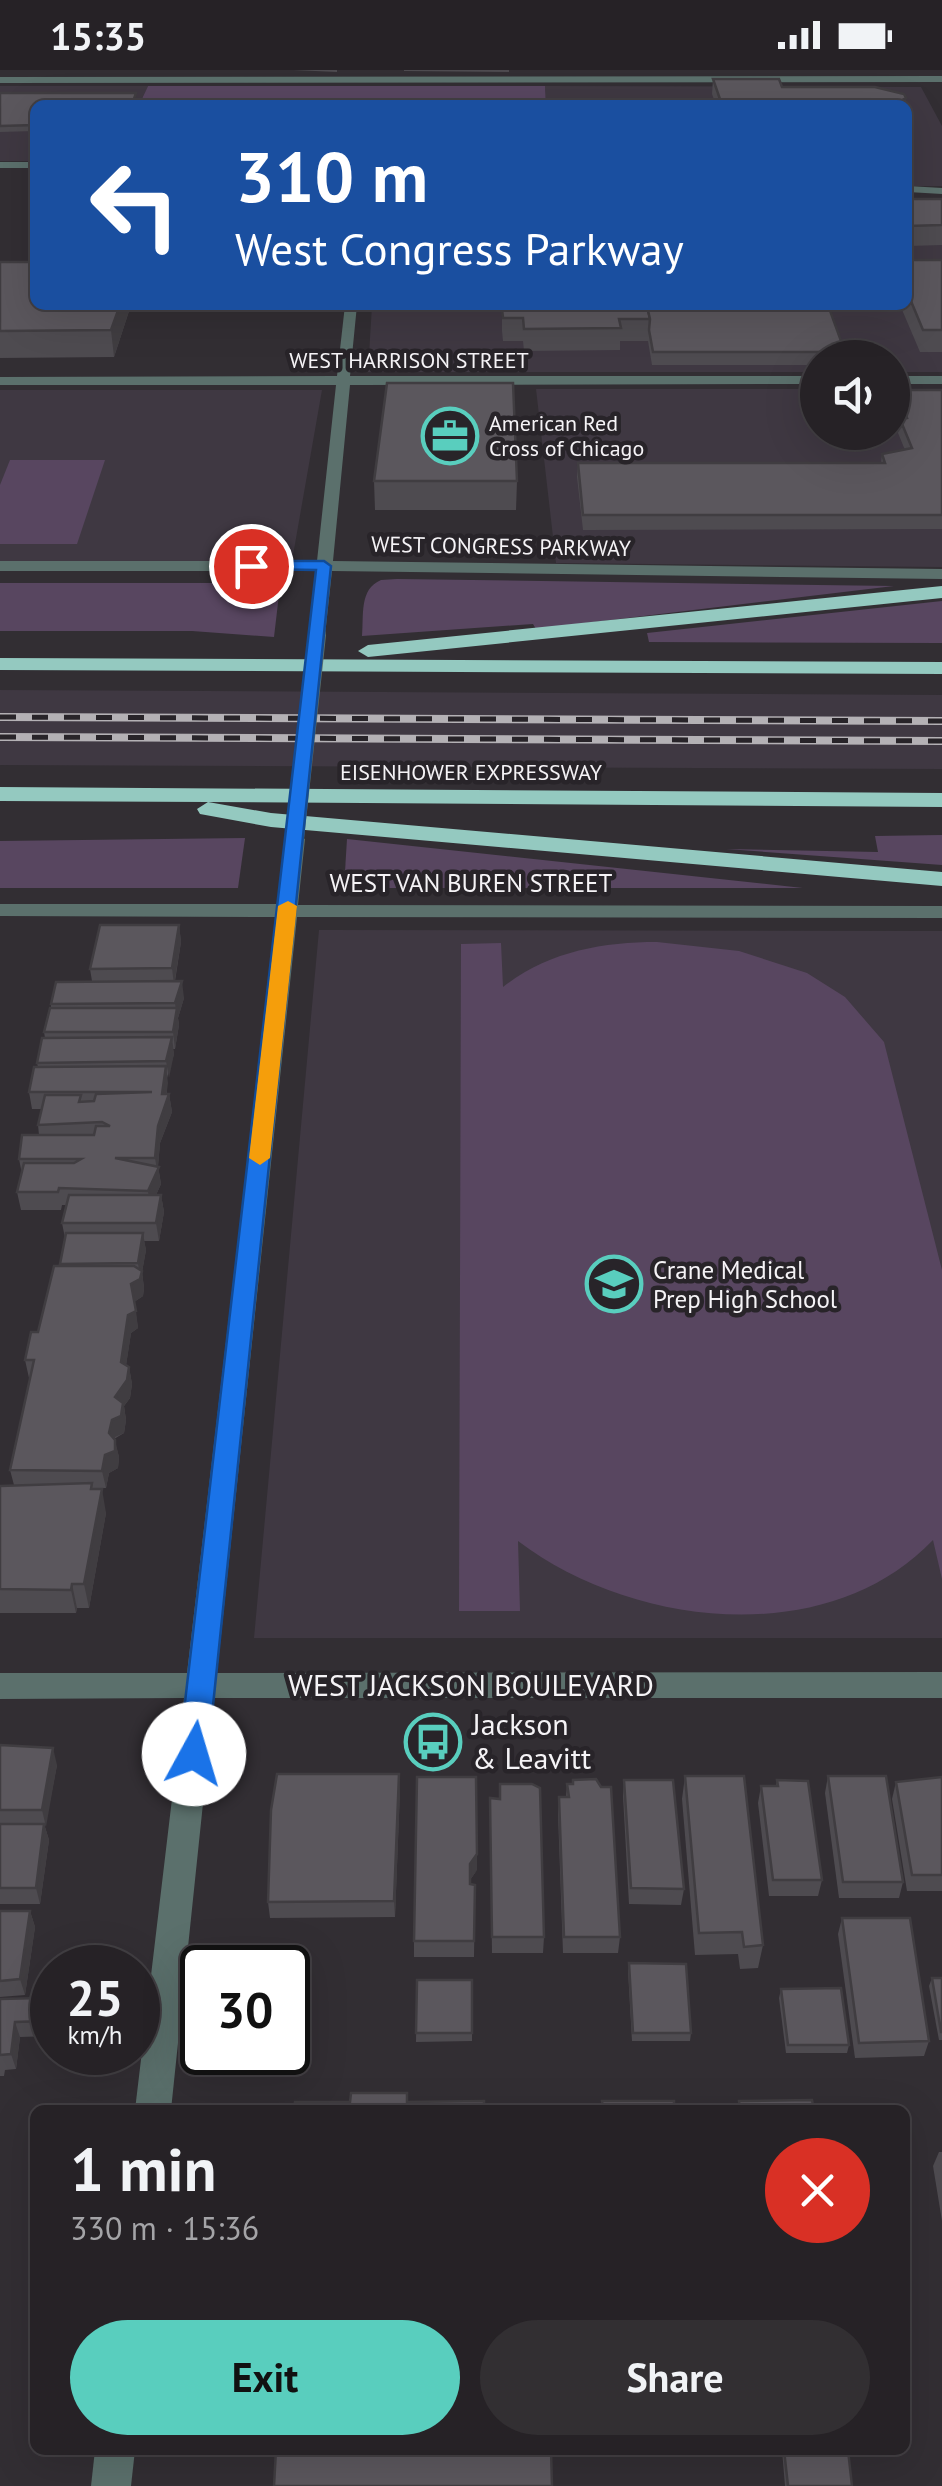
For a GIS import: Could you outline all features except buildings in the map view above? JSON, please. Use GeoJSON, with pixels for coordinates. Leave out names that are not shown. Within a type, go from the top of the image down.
{"type":"FeatureCollection","features":[{"type":"Feature","properties":{"kind":"highway"},"geometry":{"type":"LineString","coordinates":[[287,665],[413,643],[546,634],[942,592]]}},
{"type":"Feature","properties":{"kind":"highway"},"geometry":{"type":"LineString","coordinates":[[0,664],[942,668]]}},
{"type":"Feature","properties":{"kind":"highway","name":"EISENHOWER EXPRESSWAY"},"geometry":{"type":"LineString","coordinates":[[0,794],[942,800]]}},
{"type":"Feature","properties":{"kind":"highway"},"geometry":{"type":"LineString","coordinates":[[126,794],[272,820],[942,878]]}},
{"type":"Feature","properties":{"kind":"street"},"geometry":{"type":"LineString","coordinates":[[0,80],[376,75],[939,78]]}},
{"type":"Feature","properties":{"kind":"street"},"geometry":{"type":"LineString","coordinates":[[0,165],[30,165]]}},
{"type":"Feature","properties":{"kind":"street"},"geometry":{"type":"LineString","coordinates":[[912,189],[942,191]]}},
{"type":"Feature","properties":{"kind":"street"},"geometry":{"type":"LineString","coordinates":[[154,2105],[350,310]]}},
{"type":"Feature","properties":{"kind":"street","name":"WEST HARRISON STREET"},"geometry":{"type":"LineString","coordinates":[[0,381],[800,380]]}},
{"type":"Feature","properties":{"kind":"street"},"geometry":{"type":"LineString","coordinates":[[910,380],[942,380]]}},
{"type":"Feature","properties":{"kind":"street","name":"WEST CONGRESS PARKWAY"},"geometry":{"type":"LineString","coordinates":[[0,566],[942,574]]}},
{"type":"Feature","properties":{"kind":"street","name":"WEST VAN BUREN STREET"},"geometry":{"type":"LineString","coordinates":[[0,910],[942,912]]}},
{"type":"Feature","properties":{"kind":"street","name":"WEST JACKSON BOULEVARD"},"geometry":{"type":"LineString","coordinates":[[0,1686],[942,1685]]}},
{"type":"Feature","properties":{"kind":"street"},"geometry":{"type":"LineString","coordinates":[[112,2486],[115,2455]]}},
{"type":"Feature","properties":{"kind":"shaded area"},"geometry":{"type":"Polygon","coordinates":[[[0,86],[148,86],[141,100],[30,100],[30,161],[0,161],[0,86]]]}},
{"type":"Feature","properties":{"kind":"shaded area"},"geometry":{"type":"Polygon","coordinates":[[[148,86],[545,86],[546,100],[141,100],[148,86]]]}},
{"type":"Feature","properties":{"kind":"shaded area"},"geometry":{"type":"Polygon","coordinates":[[[545,86],[921,87],[942,126],[942,186],[912,186],[912,100],[546,100],[545,86]]]}},
{"type":"Feature","properties":{"kind":"shaded area"},"geometry":{"type":"Polygon","coordinates":[[[912,211],[942,211],[942,372],[910,372],[910,340],[800,340],[800,372],[368,372],[372,310],[912,310],[912,211]]]}},
{"type":"Feature","properties":{"kind":"shaded area"},"geometry":{"type":"Polygon","coordinates":[[[536,389],[800,389],[800,450],[910,450],[910,389],[942,389],[942,567],[556,563],[536,389]]]}},
{"type":"Feature","properties":{"kind":"shaded area"},"geometry":{"type":"Polygon","coordinates":[[[0,390],[322,390],[292,561],[0,561],[0,390]]]}},
{"type":"Feature","properties":{"kind":"shaded area"},"geometry":{"type":"Polygon","coordinates":[[[10,460],[105,460],[77,544],[0,544],[0,485],[10,460]]]}},
{"type":"Feature","properties":{"kind":"shaded area"},"geometry":{"type":"Polygon","coordinates":[[[381,580],[894,586],[536,629],[533,624],[362,636],[366,596],[381,580]]]}},
{"type":"Feature","properties":{"kind":"shaded area"},"geometry":{"type":"Polygon","coordinates":[[[0,583],[280,586],[274,637],[192,631],[0,631],[0,583]]]}},
{"type":"Feature","properties":{"kind":"shaded area"},"geometry":{"type":"Polygon","coordinates":[[[942,601],[942,643],[649,642],[647,633],[942,601]]]}},
{"type":"Feature","properties":{"kind":"shaded area"},"geometry":{"type":"Polygon","coordinates":[[[0,690],[942,695],[942,769],[0,765],[0,690]]]}},
{"type":"Feature","properties":{"kind":"shaded area"},"geometry":{"type":"Polygon","coordinates":[[[942,835],[942,865],[726,849],[878,852],[875,836],[942,835]]]}},
{"type":"Feature","properties":{"kind":"shaded area"},"geometry":{"type":"Polygon","coordinates":[[[245,838],[238,888],[0,888],[0,841],[245,838]]]}},
{"type":"Feature","properties":{"kind":"shaded area"},"geometry":{"type":"Polygon","coordinates":[[[347,839],[803,888],[344,888],[347,839]]]}},
{"type":"Feature","properties":{"kind":"shaded area","name":"Crane Medical Prep High School"},"geometry":{"type":"Polygon","coordinates":[[[319,930],[942,931],[942,1638],[254,1638],[319,930]]]}},
{"type":"Feature","properties":{"kind":"shaded area","name":"Crane Medical Prep High School"},"geometry":{"type":"Polygon","coordinates":[[[657,942],[739,951],[807,973],[845,997],[884,1042],[942,1270],[942,1579],[933,1540],[889,1575],[839,1599],[785,1612],[728,1614],[671,1608],[616,1593],[564,1570],[518,1541],[520,1611],[459,1611],[461,944],[501,943],[503,987],[538,965],[576,951],[657,942]]]}},
{"type":"Feature","properties":{"kind":"railway"},"geometry":{"type":"LineString","coordinates":[[0,717],[942,721]]}},
{"type":"Feature","properties":{"kind":"railway"},"geometry":{"type":"LineString","coordinates":[[0,737],[942,741]]}},
{"type":"Feature","properties":{"kind":"slow traffic"},"geometry":{"type":"LineString","coordinates":[[260,1158],[288,906]]}},
{"type":"Feature","properties":{"kind":"place","name":"American Red Cross of Chicago"},"geometry":{"type":"Point","coordinates":[450,436]}},
{"type":"Feature","properties":{"kind":"place","name":"Crane Medical Prep High School"},"geometry":{"type":"Point","coordinates":[614,1284]}},
{"type":"Feature","properties":{"kind":"place","name":"Jackson & Leavitt"},"geometry":{"type":"Point","coordinates":[433,1742]}},
{"type":"Feature","properties":{"kind":"route"},"geometry":{"type":"LineString","coordinates":[[194,1754],[324,566],[251,566]]}}]}
